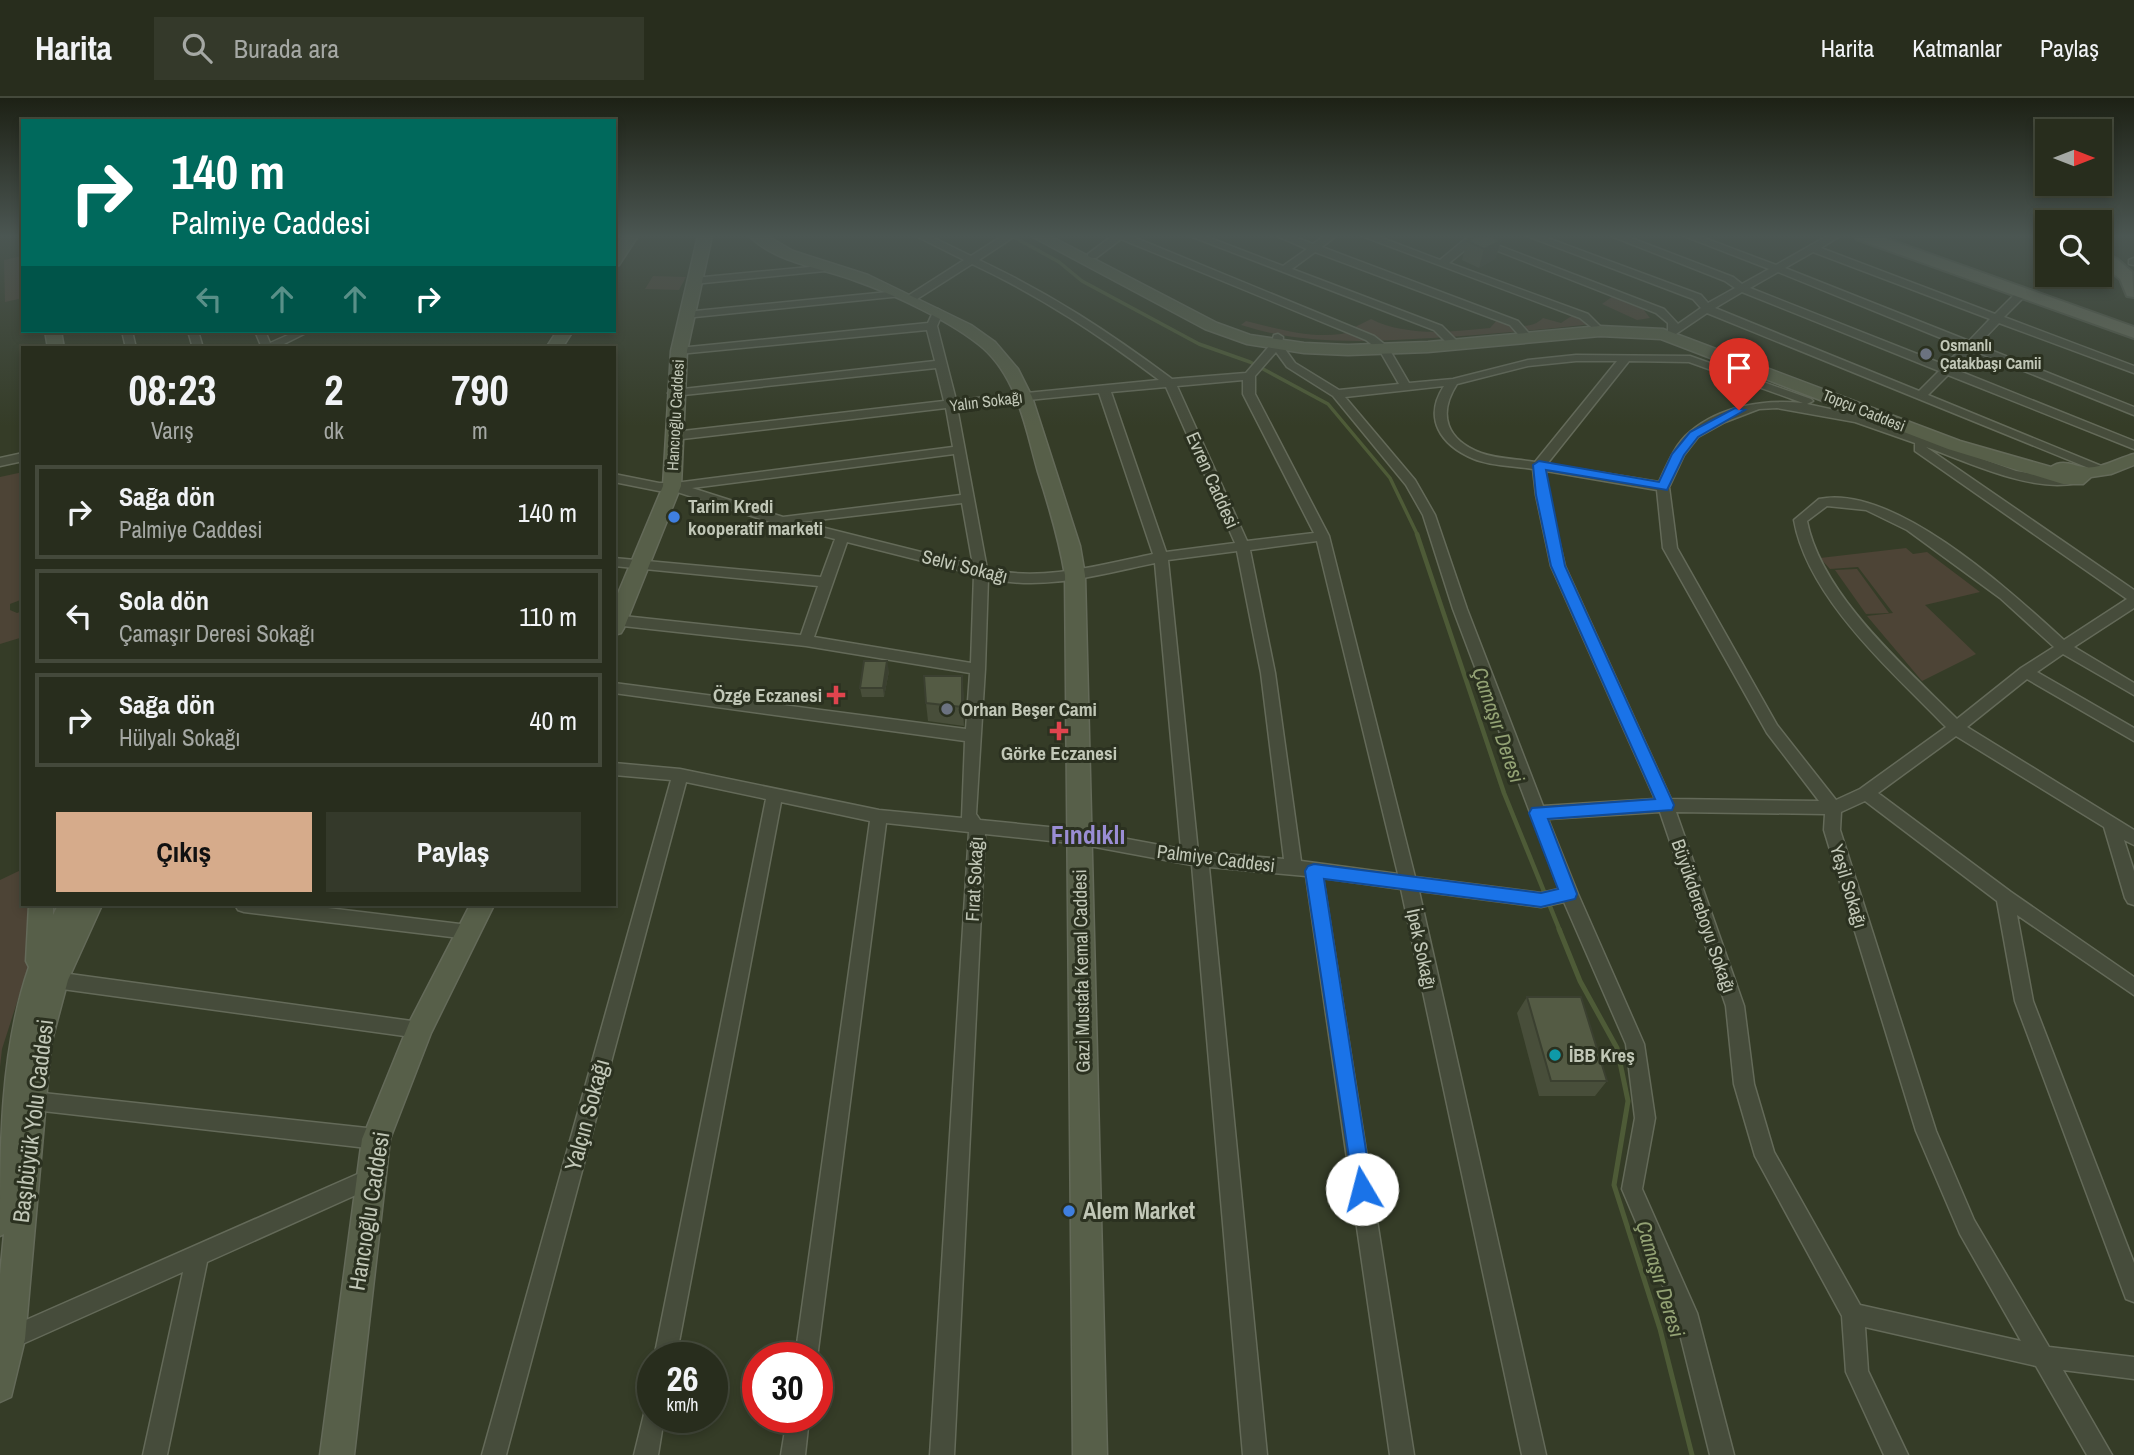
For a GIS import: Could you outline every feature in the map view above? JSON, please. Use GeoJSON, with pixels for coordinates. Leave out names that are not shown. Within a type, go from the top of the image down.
{"type":"FeatureCollection","features":[{"type":"Feature","properties":{"kind":"main road"},"geometry":{"type":"LineString","coordinates":[[2037,299],[2134,331]]}},
{"type":"Feature","properties":{"kind":"main road"},"geometry":{"type":"LineString","coordinates":[[2050,299],[2079,310],[2127,300],[2123,323],[2134,331]]}},
{"type":"Feature","properties":{"kind":"street","name":"Hancıoğlu Caddesi"},"geometry":{"type":"LineString","coordinates":[[616,623],[672,486],[674,393],[678,351],[689,299]]}},
{"type":"Feature","properties":{"kind":"street"},"geometry":{"type":"LineString","coordinates":[[685,314],[864,299]]}},
{"type":"Feature","properties":{"kind":"street","name":"Gazi Mustafa Kemal Caddesi"},"geometry":{"type":"LineString","coordinates":[[908,299],[935,319],[989,345],[1010,369],[1024,397],[1070,546],[1075,575],[1090,1455]]}},
{"type":"Feature","properties":{"kind":"street","name":"Evren Caddesi"},"geometry":{"type":"LineString","coordinates":[[1049,299],[1102,332],[1170,383],[1242,545],[1268,673],[1293,867]]}},
{"type":"Feature","properties":{"kind":"street","name":"Topçu Caddesi"},"geometry":{"type":"LineString","coordinates":[[1160,299],[1211,326],[1247,339],[1348,350],[1598,328],[1672,333],[1954,445],[2068,474]]}},
{"type":"Feature","properties":{"kind":"street","name":"Topçu Caddesi"},"geometry":{"type":"LineString","coordinates":[[1176,299],[1237,328],[1277,341]]}},
{"type":"Feature","properties":{"kind":"street"},"geometry":{"type":"LineString","coordinates":[[1271,299],[1382,346],[1406,387]]}},
{"type":"Feature","properties":{"kind":"street"},"geometry":{"type":"LineString","coordinates":[[1362,299],[1438,328],[1453,342]]}},
{"type":"Feature","properties":{"kind":"street"},"geometry":{"type":"LineString","coordinates":[[1450,299],[1514,323],[1527,336]]}},
{"type":"Feature","properties":{"kind":"street"},"geometry":{"type":"LineString","coordinates":[[1538,299],[1584,316],[1598,328]]}},
{"type":"Feature","properties":{"kind":"street"},"geometry":{"type":"LineString","coordinates":[[1631,299],[1660,311],[1673,321],[1672,333]]}},
{"type":"Feature","properties":{"kind":"street"},"geometry":{"type":"LineString","coordinates":[[1699,299],[1707,308],[1723,317],[2105,470]]}},
{"type":"Feature","properties":{"kind":"street"},"geometry":{"type":"LineString","coordinates":[[1672,333],[1723,299]]}},
{"type":"Feature","properties":{"kind":"street"},"geometry":{"type":"LineString","coordinates":[[1769,299],[2134,445]]}},
{"type":"Feature","properties":{"kind":"street"},"geometry":{"type":"LineString","coordinates":[[1854,299],[2134,411]]}},
{"type":"Feature","properties":{"kind":"street"},"geometry":{"type":"LineString","coordinates":[[1947,299],[2134,370]]}},
{"type":"Feature","properties":{"kind":"street"},"geometry":{"type":"LineString","coordinates":[[1920,397],[2016,299]]}},
{"type":"Feature","properties":{"kind":"street"},"geometry":{"type":"LineString","coordinates":[[678,351],[935,319]]}},
{"type":"Feature","properties":{"kind":"street","name":"Fırat Sokağı"},"geometry":{"type":"LineString","coordinates":[[935,319],[941,364],[981,570],[978,669],[968,815],[976,828],[942,1455]]}},
{"type":"Feature","properties":{"kind":"street"},"geometry":{"type":"LineString","coordinates":[[271,346],[301,333]]}},
{"type":"Feature","properties":{"kind":"street"},"geometry":{"type":"LineString","coordinates":[[1249,376],[1265,360],[1277,341],[1291,365],[1337,394],[1412,484],[1429,515],[1460,609],[1538,813],[1565,895],[1635,1044],[1645,1118],[1632,1189],[1686,1313],[1722,1455]]}},
{"type":"Feature","properties":{"kind":"street"},"geometry":{"type":"LineString","coordinates":[[1337,394],[1453,383],[1528,363],[1576,358],[1690,359],[2014,474],[2059,482],[2068,474],[2105,470],[2134,459]]}},
{"type":"Feature","properties":{"kind":"street"},"geometry":{"type":"LineString","coordinates":[[1539,465],[1626,358]]}},
{"type":"Feature","properties":{"kind":"street"},"geometry":{"type":"LineString","coordinates":[[674,393],[941,364]]}},
{"type":"Feature","properties":{"kind":"street","name":"Yalın Sokağı"},"geometry":{"type":"LineString","coordinates":[[674,436],[1024,397],[1249,376]]}},
{"type":"Feature","properties":{"kind":"street","name":"İpek Sokağı"},"geometry":{"type":"LineString","coordinates":[[1249,376],[1249,394],[1322,536],[1408,882],[1534,1455]]}},
{"type":"Feature","properties":{"kind":"street"},"geometry":{"type":"LineString","coordinates":[[1453,383],[1443,396],[1437,412],[1446,432],[1457,444],[1478,456],[1663,487]]}},
{"type":"Feature","properties":{"kind":"street"},"geometry":{"type":"LineString","coordinates":[[1104,389],[1161,557],[1195,858],[1255,1455]]}},
{"type":"Feature","properties":{"kind":"street"},"geometry":{"type":"LineString","coordinates":[[1833,808],[1772,729],[1670,548],[1663,487],[1678,454],[1694,434],[1739,410],[1777,404],[1857,419]]}},
{"type":"Feature","properties":{"kind":"street"},"geometry":{"type":"LineString","coordinates":[[1538,813],[1666,805],[1833,808],[1866,793],[1956,728],[2026,672],[2134,599],[1919,448],[1918,444],[1923,442]]}},
{"type":"Feature","properties":{"kind":"street"},"geometry":{"type":"LineString","coordinates":[[672,486],[959,450]]}},
{"type":"Feature","properties":{"kind":"street"},"geometry":{"type":"LineString","coordinates":[[0,462],[21,457]]}},
{"type":"Feature","properties":{"kind":"street","name":"Büyükdereboyu Sokağı"},"geometry":{"type":"LineString","coordinates":[[1539,465],[1542,495],[1558,566],[1666,805],[1735,1006],[1744,1084],[1765,1156],[1853,1314],[1857,1372],[1896,1455]]}},
{"type":"Feature","properties":{"kind":"street","name":"Selvi Sokağı"},"geometry":{"type":"LineString","coordinates":[[616,478],[659,487],[672,486],[778,520],[1012,579],[1075,575],[1161,557],[1322,536]]}},
{"type":"Feature","properties":{"kind":"street"},"geometry":{"type":"LineString","coordinates":[[778,520],[969,498]]}},
{"type":"Feature","properties":{"kind":"street"},"geometry":{"type":"LineString","coordinates":[[2134,690],[2064,648],[2005,595],[1912,527],[1869,506],[1824,502],[1800,520],[1799,532],[1808,554],[1858,626],[1956,728],[2134,838]]}},
{"type":"Feature","properties":{"kind":"street"},"geometry":{"type":"LineString","coordinates":[[806,642],[842,536]]}},
{"type":"Feature","properties":{"kind":"street"},"geometry":{"type":"LineString","coordinates":[[616,562],[826,582]]}},
{"type":"Feature","properties":{"kind":"street"},"geometry":{"type":"LineString","coordinates":[[616,623],[806,642],[978,669]]}},
{"type":"Feature","properties":{"kind":"street"},"geometry":{"type":"LineString","coordinates":[[2026,672],[2134,735]]}},
{"type":"Feature","properties":{"kind":"street"},"geometry":{"type":"LineString","coordinates":[[616,688],[974,736]]}},
{"type":"Feature","properties":{"kind":"street","name":"Palmiye Caddesi"},"geometry":{"type":"LineString","coordinates":[[616,769],[680,775],[879,816],[1079,837],[1195,858],[1293,867],[1541,900],[1565,895]]}},
{"type":"Feature","properties":{"kind":"street","name":"Yalçın Sokağı"},"geometry":{"type":"LineString","coordinates":[[494,1455],[680,775]]}},
{"type":"Feature","properties":{"kind":"street"},"geometry":{"type":"LineString","coordinates":[[668,1342],[775,793]]}},
{"type":"Feature","properties":{"kind":"street"},"geometry":{"type":"LineString","coordinates":[[1866,793],[2005,897],[2134,987]]}},
{"type":"Feature","properties":{"kind":"street","name":"Yeşil Sokağı"},"geometry":{"type":"LineString","coordinates":[[1833,808],[1832,830],[1926,1131],[1967,1227],[2100,1455]]}},
{"type":"Feature","properties":{"kind":"street"},"geometry":{"type":"LineString","coordinates":[[808,1342],[879,816]]}},
{"type":"Feature","properties":{"kind":"street"},"geometry":{"type":"LineString","coordinates":[[2110,825],[2134,898]]}},
{"type":"Feature","properties":{"kind":"street"},"geometry":{"type":"LineString","coordinates":[[1314,871],[1402,1455]]}},
{"type":"Feature","properties":{"kind":"street"},"geometry":{"type":"LineString","coordinates":[[2005,897],[2024,1001],[2134,1291]]}},
{"type":"Feature","properties":{"kind":"street"},"geometry":{"type":"LineString","coordinates":[[41,906],[47,977],[419,1030]]}},
{"type":"Feature","properties":{"kind":"street","name":"Başıbüyük Yolu Caddesi"},"geometry":{"type":"LineString","coordinates":[[0,1387],[9,1339],[47,977],[70,906]]}},
{"type":"Feature","properties":{"kind":"street","name":"Başıbüyük Yolu Caddesi"},"geometry":{"type":"LineString","coordinates":[[0,1221],[18,1039],[47,977],[89,906]]}},
{"type":"Feature","properties":{"kind":"street"},"geometry":{"type":"LineString","coordinates":[[252,906],[468,932]]}},
{"type":"Feature","properties":{"kind":"street","name":"Hancıoğlu Caddesi"},"geometry":{"type":"LineString","coordinates":[[337,1455],[376,1139],[419,1030],[481,906]]}},
{"type":"Feature","properties":{"kind":"street"},"geometry":{"type":"LineString","coordinates":[[32,1106],[43,1102],[376,1139]]}},
{"type":"Feature","properties":{"kind":"street"},"geometry":{"type":"LineString","coordinates":[[9,1339],[369,1179]]}},
{"type":"Feature","properties":{"kind":"street"},"geometry":{"type":"LineString","coordinates":[[155,1455],[198,1254]]}},
{"type":"Feature","properties":{"kind":"street"},"geometry":{"type":"LineString","coordinates":[[1853,1314],[2043,1357],[2134,1368]]}},
{"type":"Feature","properties":{"kind":"street"},"geometry":{"type":"LineString","coordinates":[[646,1455],[650,1433]]}},
{"type":"Feature","properties":{"kind":"street"},"geometry":{"type":"LineString","coordinates":[[793,1455],[796,1433]]}},
{"type":"Feature","properties":{"kind":"shaded area"},"geometry":{"type":"Polygon","coordinates":[[[1608,299],[1621,299],[1643,309],[1650,318],[1637,320],[1602,304],[1608,299]]]}},
{"type":"Feature","properties":{"kind":"shaded area"},"geometry":{"type":"Polygon","coordinates":[[[1573,315],[1592,324],[1472,335],[1359,341],[1288,336],[1241,325],[1246,321],[1302,333],[1330,335],[1358,330],[1353,328],[1371,319],[1399,329],[1445,332],[1490,328],[1498,319],[1521,326],[1533,324],[1543,318],[1561,323],[1573,315]]]}},
{"type":"Feature","properties":{"kind":"shaded area"},"geometry":{"type":"Polygon","coordinates":[[[21,472],[21,600],[10,604],[10,610],[21,612],[21,638],[0,644],[0,477],[21,472]]]}},
{"type":"Feature","properties":{"kind":"shaded area"},"geometry":{"type":"Polygon","coordinates":[[[1906,548],[1913,554],[1927,552],[1980,592],[1925,605],[1976,654],[1922,681],[1867,616],[1893,613],[1858,567],[1830,569],[1820,558],[1906,548]]]}},
{"type":"Feature","properties":{"kind":"shaded area"},"geometry":{"type":"Polygon","coordinates":[[[1857,569],[1889,613],[1866,614],[1835,570],[1857,569]]]}},
{"type":"Feature","properties":{"kind":"shaded area"},"geometry":{"type":"Polygon","coordinates":[[[21,870],[21,906],[29,906],[29,965],[2,1049],[0,1067],[0,880],[21,870]]]}},
{"type":"Feature","properties":{"kind":"building"},"geometry":{"type":"Polygon","coordinates":[[[864,661],[887,661],[883,688],[860,688],[864,661]]]}},
{"type":"Feature","properties":{"kind":"building"},"geometry":{"type":"Polygon","coordinates":[[[924,676],[962,676],[962,707],[926,703],[924,676]]]}},
{"type":"Feature","properties":{"kind":"building"},"geometry":{"type":"Polygon","coordinates":[[[1527,997],[1581,997],[1607,1081],[1551,1081],[1527,997]]]}},
{"type":"Feature","properties":{"kind":"waterway","name":"Çamaşır Deresi"},"geometry":{"type":"LineString","coordinates":[[1116,299],[1199,344],[1250,362],[1328,404],[1390,478],[1418,536]]}},
{"type":"Feature","properties":{"kind":"waterway","name":"Çamaşır Deresi"},"geometry":{"type":"LineString","coordinates":[[1417,534],[1504,793],[1560,931]]}},
{"type":"Feature","properties":{"kind":"waterway","name":"Çamaşır Deresi"},"geometry":{"type":"LineString","coordinates":[[1559,929],[1580,981],[1617,1048],[1628,1101],[1614,1185],[1660,1329],[1692,1455]]}},
{"type":"Feature","properties":{"kind":"place","name":"Osmanlı Çatakbaşı Camii"},"geometry":{"type":"Point","coordinates":[1926,354]}},
{"type":"Feature","properties":{"kind":"place","name":"Tarim Kredi kooperatif marketi"},"geometry":{"type":"Point","coordinates":[674,517]}},
{"type":"Feature","properties":{"kind":"place","name":"Özge Eczanesi"},"geometry":{"type":"Point","coordinates":[836,695]}},
{"type":"Feature","properties":{"kind":"place","name":"Orhan Beşer Cami"},"geometry":{"type":"Point","coordinates":[947,709]}},
{"type":"Feature","properties":{"kind":"place","name":"Görke Eczanesi"},"geometry":{"type":"Point","coordinates":[1059,731]}},
{"type":"Feature","properties":{"kind":"place","name":"İBB Kreş"},"geometry":{"type":"Point","coordinates":[1555,1055]}},
{"type":"Feature","properties":{"kind":"place","name":"Alem Market"},"geometry":{"type":"Point","coordinates":[1069,1211]}},
{"type":"Feature","properties":{"kind":"district","name":"Fındıklı"},"geometry":{"type":"Point","coordinates":[1088,835]}},
{"type":"Feature","properties":{"kind":"route"},"geometry":{"type":"LineString","coordinates":[[1362,1189],[1314,871],[1541,900],[1569,894],[1538,813],[1666,805],[1558,566],[1542,495],[1539,465],[1663,487],[1678,454],[1694,434],[1739,410]]}}]}
